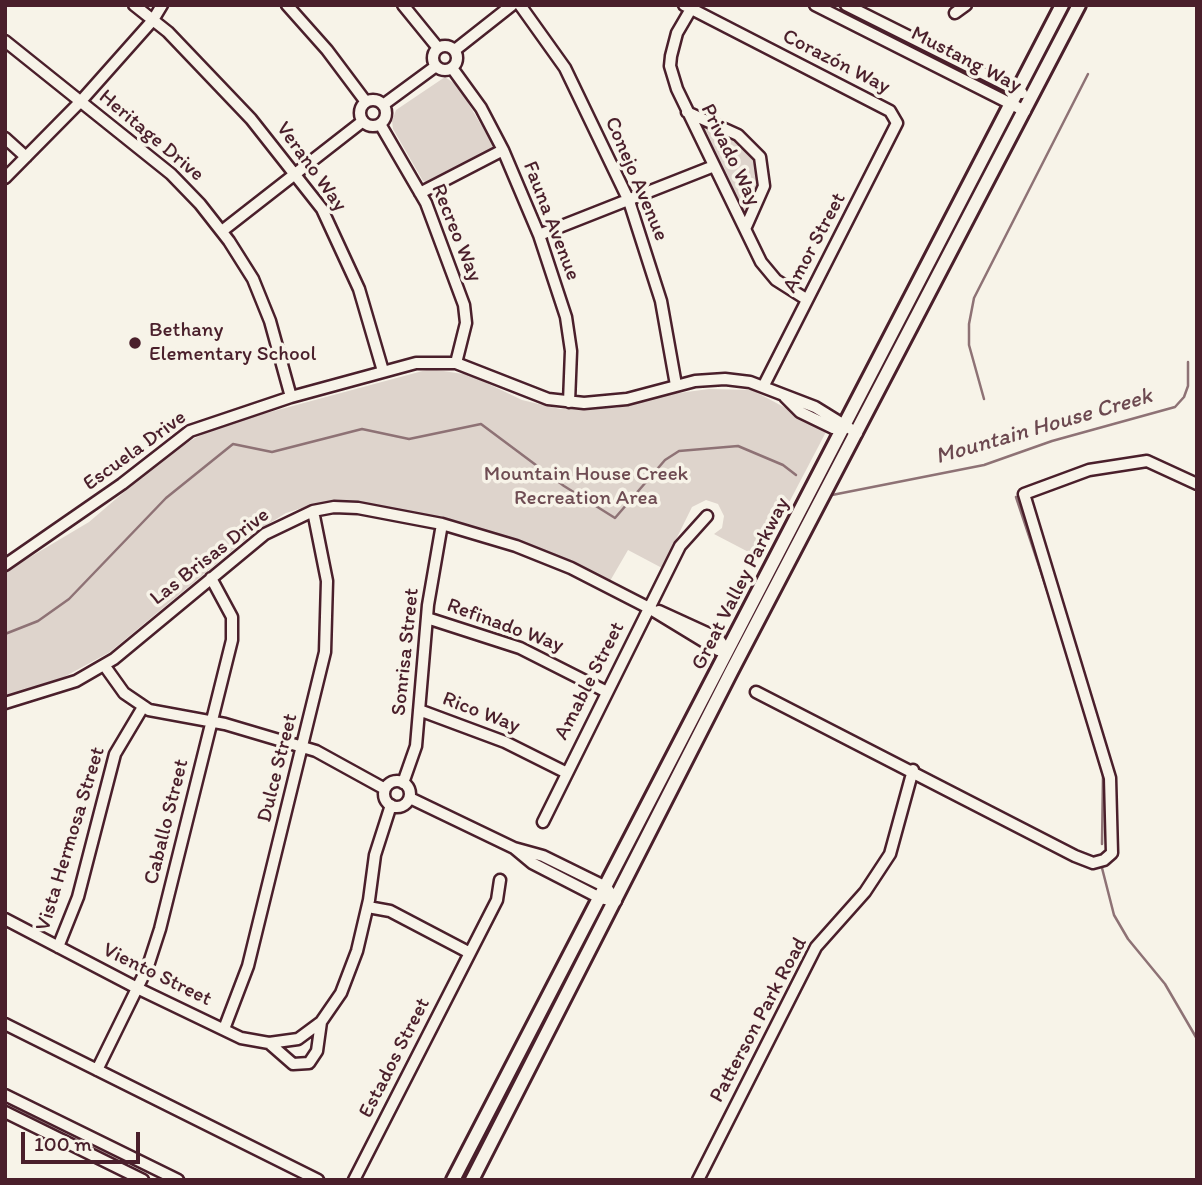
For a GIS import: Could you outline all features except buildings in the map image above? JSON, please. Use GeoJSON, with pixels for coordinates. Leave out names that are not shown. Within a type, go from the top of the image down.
{"type":"FeatureCollection","features":[{"type":"Feature","properties":{"kind":"main road","name":"Great Valley Parkway"},"geometry":{"type":"LineString","coordinates":[[453,1180],[1062,5]]}},
{"type":"Feature","properties":{"kind":"main road","name":"Great Valley Parkway"},"geometry":{"type":"LineString","coordinates":[[472,1180],[732,672],[1079,5]]}},
{"type":"Feature","properties":{"kind":"main road"},"geometry":{"type":"LineString","coordinates":[[727,651],[732,672]]}},
{"type":"Feature","properties":{"kind":"street","name":"Verano Way"},"geometry":{"type":"LineString","coordinates":[[134,5],[153,20],[251,119],[322,209],[359,289],[383,371]]}},
{"type":"Feature","properties":{"kind":"street"},"geometry":{"type":"LineString","coordinates":[[5,178],[80,101],[153,20],[162,5]]}},
{"type":"Feature","properties":{"kind":"street"},"geometry":{"type":"LineString","coordinates":[[287,5],[327,50],[366,102]]}},
{"type":"Feature","properties":{"kind":"street"},"geometry":{"type":"LineString","coordinates":[[403,5],[438,48]]}},
{"type":"Feature","properties":{"kind":"street"},"geometry":{"type":"LineString","coordinates":[[455,50],[512,5]]}},
{"type":"Feature","properties":{"kind":"street","name":"Conejo Avenue"},"geometry":{"type":"LineString","coordinates":[[520,5],[565,68],[629,201],[661,301],[676,384]]}},
{"type":"Feature","properties":{"kind":"street","name":"Mustang Way"},"geometry":{"type":"LineString","coordinates":[[815,5],[1025,111]]}},
{"type":"Feature","properties":{"kind":"street","name":"Mustang Way"},"geometry":{"type":"LineString","coordinates":[[846,5],[1032,98]]}},
{"type":"Feature","properties":{"kind":"street"},"geometry":{"type":"LineString","coordinates":[[955,13],[967,5]]}},
{"type":"Feature","properties":{"kind":"street","name":"Privado Way"},"geometry":{"type":"LineString","coordinates":[[687,7],[677,33],[670,66],[687,112],[769,273],[806,299]]}},
{"type":"Feature","properties":{"kind":"street","name":"Corazón Way"},"geometry":{"type":"LineString","coordinates":[[687,7],[890,111],[894,117]]}},
{"type":"Feature","properties":{"kind":"street","name":"Heritage Drive"},"geometry":{"type":"LineString","coordinates":[[5,41],[171,174],[222,231],[253,279],[270,321],[290,397]]}},
{"type":"Feature","properties":{"kind":"street"},"geometry":{"type":"LineString","coordinates":[[449,46],[455,50],[457,62],[452,68],[446,70],[436,66],[433,55],[438,48],[449,46]]}},
{"type":"Feature","properties":{"kind":"street"},"geometry":{"type":"LineString","coordinates":[[383,105],[436,66]]}},
{"type":"Feature","properties":{"kind":"street","name":"Fauna Avenue"},"geometry":{"type":"LineString","coordinates":[[452,68],[481,108],[503,150],[539,235],[566,317],[571,351],[569,401]]}},
{"type":"Feature","properties":{"kind":"street"},"geometry":{"type":"LineString","coordinates":[[373,100],[383,105],[386,113],[380,124],[372,126],[363,121],[360,113],[366,102],[373,100]]}},
{"type":"Feature","properties":{"kind":"street"},"geometry":{"type":"LineString","coordinates":[[687,112],[738,135],[760,158],[765,177],[762,195],[745,229]]}},
{"type":"Feature","properties":{"kind":"street","name":"Amor Street"},"geometry":{"type":"LineString","coordinates":[[763,387],[806,299],[896,130],[894,117]]}},
{"type":"Feature","properties":{"kind":"street"},"geometry":{"type":"LineString","coordinates":[[222,231],[363,121]]}},
{"type":"Feature","properties":{"kind":"street","name":"Recreo Way"},"geometry":{"type":"LineString","coordinates":[[380,124],[421,193],[464,305],[466,323],[456,363]]}},
{"type":"Feature","properties":{"kind":"street"},"geometry":{"type":"LineString","coordinates":[[5,138],[26,157]]}},
{"type":"Feature","properties":{"kind":"street"},"geometry":{"type":"LineString","coordinates":[[421,193],[503,150]]}},
{"type":"Feature","properties":{"kind":"street"},"geometry":{"type":"LineString","coordinates":[[539,235],[714,166]]}},
{"type":"Feature","properties":{"kind":"street","name":"Escuela Drive"},"geometry":{"type":"LineString","coordinates":[[5,565],[122,484],[190,431],[290,397],[416,363],[456,363],[530,394],[569,401],[603,403],[676,384],[725,379],[763,387],[785,397],[795,397],[857,433]]}},
{"type":"Feature","properties":{"kind":"street"},"geometry":{"type":"LineString","coordinates":[[756,692],[913,770],[1075,856],[1093,863],[1104,860],[1112,853],[1110,778],[1024,494],[1089,470],[1147,461],[1197,484]]}},
{"type":"Feature","properties":{"kind":"street","name":"Las Brisas Drive"},"geometry":{"type":"LineString","coordinates":[[5,703],[76,681],[104,665],[265,534],[313,511],[334,507],[359,508],[442,524],[516,546],[571,568],[649,608],[688,622],[718,638],[727,651]]}},
{"type":"Feature","properties":{"kind":"street","name":"Dulce Street"},"geometry":{"type":"LineString","coordinates":[[224,1029],[248,965],[318,687],[326,639],[327,581],[313,511]]}},
{"type":"Feature","properties":{"kind":"street","name":"Amable Street"},"geometry":{"type":"LineString","coordinates":[[542,822],[605,691],[680,546],[707,516]]}},
{"type":"Feature","properties":{"kind":"street","name":"Sonrisa Street"},"geometry":{"type":"LineString","coordinates":[[403,783],[416,746],[427,618],[442,524]]}},
{"type":"Feature","properties":{"kind":"street","name":"Caballo Street"},"geometry":{"type":"LineString","coordinates":[[97,1070],[137,988],[160,929],[232,640],[230,610],[211,578]]}},
{"type":"Feature","properties":{"kind":"street","name":"Refinado Way"},"geometry":{"type":"LineString","coordinates":[[427,618],[520,648],[605,691]]}},
{"type":"Feature","properties":{"kind":"street"},"geometry":{"type":"LineString","coordinates":[[104,665],[124,693],[160,715],[213,722],[303,747],[342,763],[385,789]]}},
{"type":"Feature","properties":{"kind":"street","name":"Vista Hermosa Street"},"geometry":{"type":"LineString","coordinates":[[58,947],[78,897],[115,754],[143,707]]}},
{"type":"Feature","properties":{"kind":"street","name":"Rico Way"},"geometry":{"type":"LineString","coordinates":[[419,710],[505,742],[565,772]]}},
{"type":"Feature","properties":{"kind":"street","name":"Patterson Park Road"},"geometry":{"type":"LineString","coordinates":[[698,1180],[816,947],[865,892],[890,854],[913,770]]}},
{"type":"Feature","properties":{"kind":"street"},"geometry":{"type":"LineString","coordinates":[[385,789],[394,782],[403,783],[410,791],[410,799]]}},
{"type":"Feature","properties":{"kind":"street"},"geometry":{"type":"LineString","coordinates":[[385,789],[385,797],[391,805],[401,806],[410,799]]}},
{"type":"Feature","properties":{"kind":"street"},"geometry":{"type":"LineString","coordinates":[[410,799],[514,848],[533,852],[616,901]]}},
{"type":"Feature","properties":{"kind":"street"},"geometry":{"type":"LineString","coordinates":[[269,1043],[293,1064],[309,1063],[317,1051],[321,1022],[341,993],[357,951],[368,907],[375,855],[391,805]]}},
{"type":"Feature","properties":{"kind":"street","name":"Estados Street"},"geometry":{"type":"LineString","coordinates":[[354,1180],[497,900],[500,880]]}},
{"type":"Feature","properties":{"kind":"street"},"geometry":{"type":"LineString","coordinates":[[368,907],[390,911],[470,953]]}},
{"type":"Feature","properties":{"kind":"street","name":"Viento Street"},"geometry":{"type":"LineString","coordinates":[[5,919],[137,988],[256,1043],[298,1039],[321,1022]]}},
{"type":"Feature","properties":{"kind":"street"},"geometry":{"type":"LineString","coordinates":[[5,1024],[318,1180]]}},
{"type":"Feature","properties":{"kind":"street"},"geometry":{"type":"LineString","coordinates":[[5,1095],[178,1180]]}},
{"type":"Feature","properties":{"kind":"street"},"geometry":{"type":"LineString","coordinates":[[5,1112],[143,1180]]}},
{"type":"Feature","properties":{"kind":"green space"},"geometry":{"type":"Polygon","coordinates":[[[445,77],[458,86],[493,145],[490,152],[428,183],[423,181],[393,129],[392,121],[396,110],[445,77]]]}},
{"type":"Feature","properties":{"kind":"green space"},"geometry":{"type":"Polygon","coordinates":[[[702,125],[739,141],[755,157],[760,178],[758,194],[747,220],[702,125]]]}},
{"type":"Feature","properties":{"kind":"green space","name":"Mountain House Creek Recreation Area"},"geometry":{"type":"Polygon","coordinates":[[[430,369],[470,375],[522,400],[560,409],[616,408],[664,395],[709,389],[752,390],[827,430],[760,558],[714,534],[722,528],[724,516],[718,504],[706,500],[692,507],[662,568],[628,550],[610,581],[542,550],[457,521],[355,501],[318,503],[286,513],[251,535],[110,652],[64,677],[5,696],[5,572],[89,522],[165,457],[222,425],[430,369]]]}},
{"type":"Feature","properties":{"kind":"waterway"},"geometry":{"type":"LineString","coordinates":[[984,399],[969,345],[969,324],[974,298],[1088,74]]}},
{"type":"Feature","properties":{"kind":"waterway","name":"Mountain House Creek"},"geometry":{"type":"LineString","coordinates":[[832,495],[984,465],[1052,441],[1175,407],[1184,397],[1188,386],[1188,362]]}},
{"type":"Feature","properties":{"kind":"waterway","name":"Mountain House Creek"},"geometry":{"type":"LineString","coordinates":[[5,634],[38,621],[69,599],[166,498],[233,444],[272,452],[362,429],[409,439],[481,424],[564,486],[615,518],[665,460],[679,451],[738,446],[783,465],[796,475]]}},
{"type":"Feature","properties":{"kind":"waterway"},"geometry":{"type":"LineString","coordinates":[[1016,497],[1058,623]]}},
{"type":"Feature","properties":{"kind":"waterway"},"geometry":{"type":"LineString","coordinates":[[1076,683],[1103,775],[1102,844]]}},
{"type":"Feature","properties":{"kind":"waterway"},"geometry":{"type":"LineString","coordinates":[[1102,868],[1114,915],[1128,939],[1165,984],[1197,1039]]}},
{"type":"Feature","properties":{"kind":"place","name":"Bethany Elementary School"},"geometry":{"type":"Point","coordinates":[135,343]}}]}
